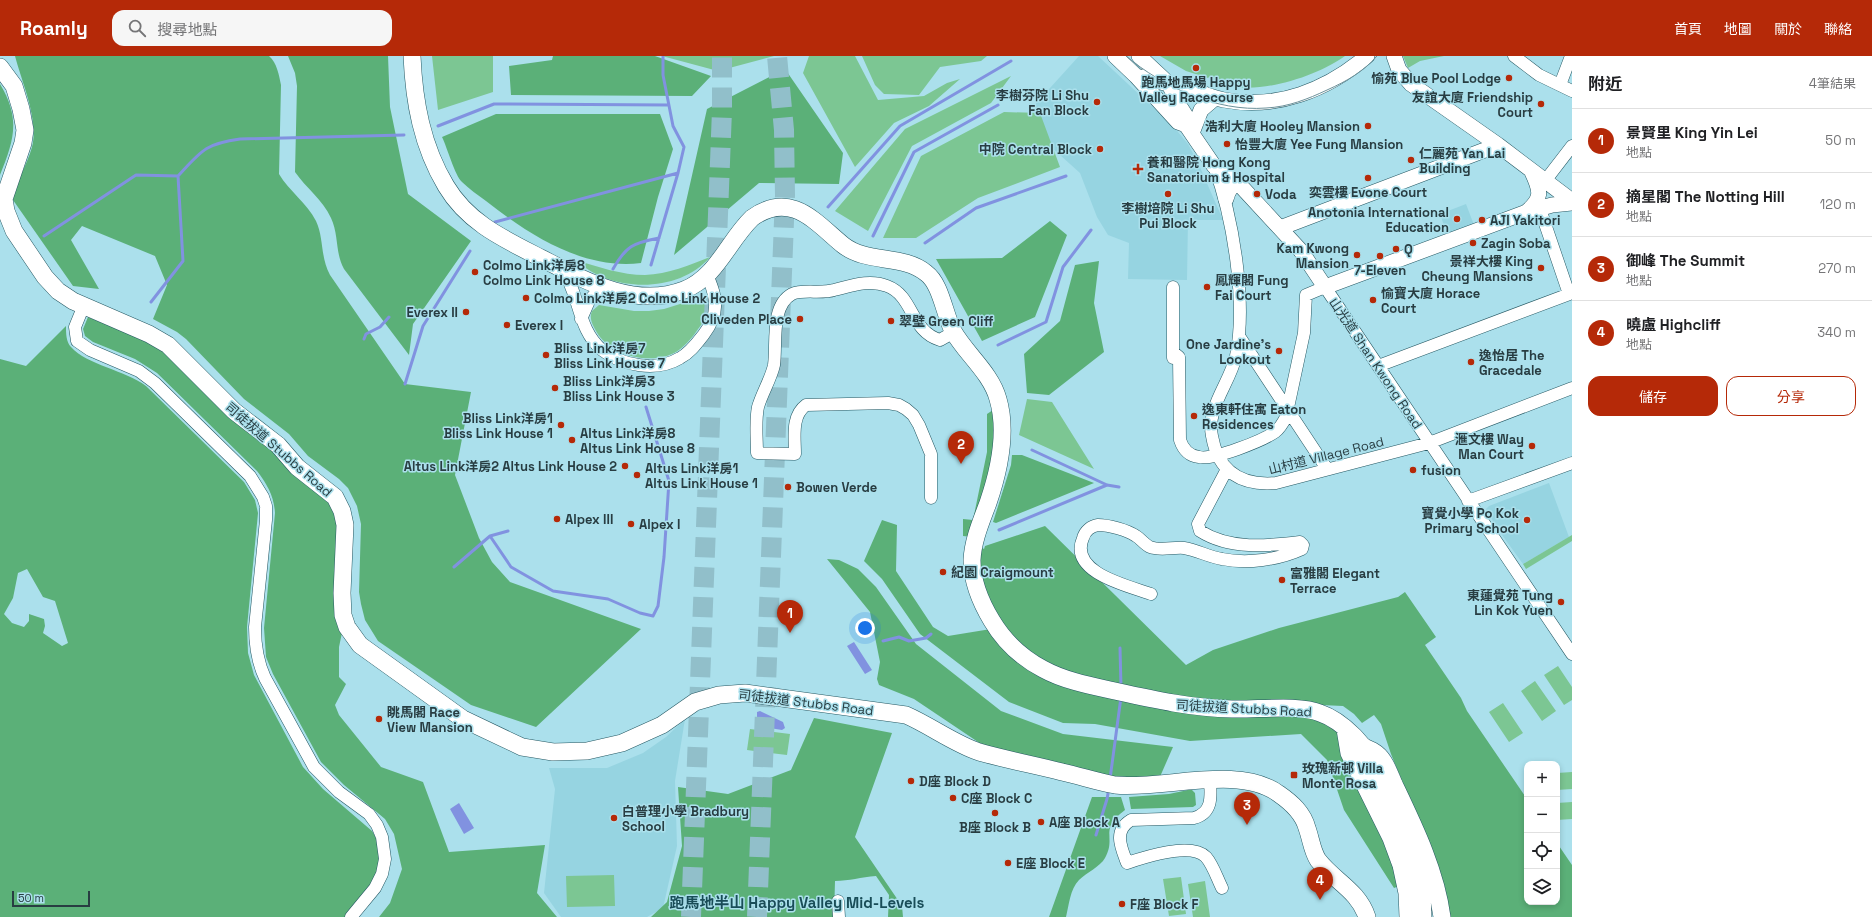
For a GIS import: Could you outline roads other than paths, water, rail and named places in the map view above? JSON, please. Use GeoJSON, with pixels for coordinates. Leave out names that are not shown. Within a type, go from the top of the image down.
{"type":"FeatureCollection","features":[{"type":"Feature","properties":{"kind":"main road","name":"司徒拔道 Stubbs Road"},"geometry":{"type":"LineString","coordinates":[[412,56],[415,100],[424,135],[437,170],[454,198],[470,216],[491,231],[562,269],[601,287],[628,294],[649,295],[671,293],[690,287],[707,274],[752,218],[761,212],[776,208],[794,209],[811,216],[852,251],[912,264],[927,273],[936,285],[946,315],[954,332],[994,387],[998,396],[1001,412],[1002,443],[998,469],[990,497],[976,534],[973,551],[973,571],[982,603],[992,621],[1005,638],[1019,652],[1035,664],[1064,678],[1167,703],[1200,707],[1261,710],[1308,709],[1323,714],[1378,754],[1399,795],[1431,872],[1442,917]]}},
{"type":"Feature","properties":{"kind":"main road","name":"司徒拔道 Stubbs Road"},"geometry":{"type":"LineString","coordinates":[[0,67],[14,86],[21,109],[25,130],[24,143],[4,199],[9,222],[52,285],[65,296],[149,334],[168,345],[234,411],[278,445],[297,467],[335,498],[342,511],[345,525],[342,608],[345,621],[350,632],[365,649],[463,719],[522,747],[553,752],[587,751],[606,748],[639,736],[662,724],[695,702],[719,695],[745,693],[906,715],[924,723],[961,746],[979,752],[1109,783],[1140,785],[1210,780],[1252,782],[1278,792],[1291,803],[1303,818],[1318,860],[1353,894],[1363,908],[1367,917]]}},
{"type":"Feature","properties":{"kind":"main road"},"geometry":{"type":"LineString","coordinates":[[1354,737],[1349,753],[1392,838],[1402,865],[1407,894],[1408,917]]}},
{"type":"Feature","properties":{"kind":"main road"},"geometry":{"type":"LineString","coordinates":[[1354,737],[1420,878],[1423,917]]}},
{"type":"Feature","properties":{"kind":"street"},"geometry":{"type":"LineString","coordinates":[[1115,56],[1136,76],[1178,122],[1189,129],[1201,110],[1215,98]]}},
{"type":"Feature","properties":{"kind":"street"},"geometry":{"type":"LineString","coordinates":[[1139,56],[1169,84]]}},
{"type":"Feature","properties":{"kind":"street"},"geometry":{"type":"LineString","coordinates":[[1136,76],[1215,98],[1242,103],[1278,100],[1296,97],[1320,88],[1348,72],[1367,56]]}},
{"type":"Feature","properties":{"kind":"street"},"geometry":{"type":"LineString","coordinates":[[1394,56],[1399,70],[1409,83],[1498,145],[1572,202]]}},
{"type":"Feature","properties":{"kind":"street"},"geometry":{"type":"LineString","coordinates":[[1514,56],[1539,75],[1572,91]]}},
{"type":"Feature","properties":{"kind":"street"},"geometry":{"type":"LineString","coordinates":[[1560,85],[1571,56]]}},
{"type":"Feature","properties":{"kind":"street","name":"山光道 Shan Kwong Road"},"geometry":{"type":"LineString","coordinates":[[1169,84],[1185,115],[1189,129],[1214,166],[1239,184],[1301,251],[1572,654]]}},
{"type":"Feature","properties":{"kind":"street"},"geometry":{"type":"LineString","coordinates":[[1280,228],[1498,145]]}},
{"type":"Feature","properties":{"kind":"street"},"geometry":{"type":"LineString","coordinates":[[1545,181],[1572,146]]}},
{"type":"Feature","properties":{"kind":"street","name":"山村道 Village Road"},"geometry":{"type":"LineString","coordinates":[[1214,166],[1226,199],[1236,262],[1239,336],[1232,368],[1211,420],[1211,435],[1218,456],[1227,469],[1242,480],[1260,485],[1276,483],[1429,443],[1572,388]]}},
{"type":"Feature","properties":{"kind":"street"},"geometry":{"type":"LineString","coordinates":[[1524,213],[1536,204],[1539,195],[1539,187],[1532,172]]}},
{"type":"Feature","properties":{"kind":"street"},"geometry":{"type":"LineString","coordinates":[[1226,199],[1230,188],[1235,184],[1239,184]]}},
{"type":"Feature","properties":{"kind":"street"},"geometry":{"type":"LineString","coordinates":[[1173,352],[1179,357],[1180,440],[1182,447],[1186,452],[1198,457],[1207,458],[1218,456],[1266,437],[1276,431],[1283,424],[1288,408],[1304,332],[1306,295],[1524,213],[1552,205],[1572,202]]}},
{"type":"Feature","properties":{"kind":"street"},"geometry":{"type":"LineString","coordinates":[[1378,366],[1571,294],[1540,209]]}},
{"type":"Feature","properties":{"kind":"street"},"geometry":{"type":"LineString","coordinates":[[562,269],[572,286],[581,319],[592,340],[613,357],[639,365],[669,363],[681,358],[695,347],[713,318],[716,308],[715,298],[707,274]]}},
{"type":"Feature","properties":{"kind":"street"},"geometry":{"type":"LineString","coordinates":[[931,498],[931,460],[929,448],[913,415],[899,405],[888,403],[806,405],[799,410],[795,418],[795,454],[757,453],[758,409],[774,366],[778,312],[791,295],[798,293],[819,293],[849,285],[877,283],[888,286],[898,292],[906,302],[921,329],[927,334],[940,340],[954,332]]}},
{"type":"Feature","properties":{"kind":"street"},"geometry":{"type":"LineString","coordinates":[[581,319],[589,301],[601,287]]}},
{"type":"Feature","properties":{"kind":"street"},"geometry":{"type":"LineString","coordinates":[[1173,287],[1173,418]]}},
{"type":"Feature","properties":{"kind":"street"},"geometry":{"type":"LineString","coordinates":[[84,305],[75,327],[77,341],[90,350],[132,367],[152,379],[250,476],[263,497],[266,506],[266,520],[255,627],[256,652],[261,668],[314,767],[339,792],[369,814],[377,825],[384,842],[385,859],[380,880],[351,917]]}},
{"type":"Feature","properties":{"kind":"street"},"geometry":{"type":"LineString","coordinates":[[1239,336],[1327,469]]}},
{"type":"Feature","properties":{"kind":"street"},"geometry":{"type":"LineString","coordinates":[[1468,501],[1572,463]]}},
{"type":"Feature","properties":{"kind":"street"},"geometry":{"type":"LineString","coordinates":[[1151,594],[1102,576],[1090,568],[1085,562],[1081,550],[1082,538],[1085,533],[1092,527],[1105,526],[1135,535],[1150,547],[1187,549],[1215,558],[1235,561],[1260,560],[1302,549],[1303,545],[1300,542],[1271,546],[1244,544],[1216,538],[1200,531],[1198,524],[1227,469]]}},
{"type":"Feature","properties":{"kind":"street"},"geometry":{"type":"LineString","coordinates":[[1210,780],[1210,804],[1203,815],[1194,818],[1131,820],[1121,830],[1119,840],[1127,863],[1173,852],[1189,850],[1198,852],[1208,860],[1222,888]]}},
{"type":"Feature","properties":{"kind":"street"},"geometry":{"type":"LineString","coordinates":[[838,901],[839,917]]}},
{"type":"Feature","properties":{"kind":"water"},"geometry":{"type":"Polygon","coordinates":[[[854,642],[872,670],[865,674],[847,646],[854,642]]]}},
{"type":"Feature","properties":{"kind":"water"},"geometry":{"type":"Polygon","coordinates":[[[760,711],[783,722],[785,728],[782,730],[757,726],[757,712],[760,711]]]}},
{"type":"Feature","properties":{"kind":"water"},"geometry":{"type":"Polygon","coordinates":[[[459,803],[474,828],[464,834],[450,809],[459,803]]]}},
{"type":"Feature","properties":{"kind":"waterway"},"geometry":{"type":"LineString","coordinates":[[651,265],[678,173],[684,147],[673,126],[663,75],[663,56]]}},
{"type":"Feature","properties":{"kind":"waterway"},"geometry":{"type":"LineString","coordinates":[[828,207],[900,126],[1011,61]]}},
{"type":"Feature","properties":{"kind":"waterway"},"geometry":{"type":"LineString","coordinates":[[438,126],[494,104],[669,105]]}},
{"type":"Feature","properties":{"kind":"waterway"},"geometry":{"type":"LineString","coordinates":[[873,236],[914,152],[998,105]]}},
{"type":"Feature","properties":{"kind":"waterway"},"geometry":{"type":"LineString","coordinates":[[44,236],[136,175],[178,176],[199,154],[211,146],[219,143],[240,139],[404,135]]}},
{"type":"Feature","properties":{"kind":"waterway"},"geometry":{"type":"LineString","coordinates":[[495,222],[678,173]]}},
{"type":"Feature","properties":{"kind":"waterway"},"geometry":{"type":"LineString","coordinates":[[151,302],[183,261],[178,176]]}},
{"type":"Feature","properties":{"kind":"waterway"},"geometry":{"type":"LineString","coordinates":[[925,243],[976,208],[1066,176]]}},
{"type":"Feature","properties":{"kind":"waterway"},"geometry":{"type":"LineString","coordinates":[[998,345],[1046,322],[1063,267],[1091,230]]}},
{"type":"Feature","properties":{"kind":"waterway"},"geometry":{"type":"LineString","coordinates":[[613,269],[626,250],[636,244],[659,238]]}},
{"type":"Feature","properties":{"kind":"waterway"},"geometry":{"type":"LineString","coordinates":[[405,384],[423,326],[470,251]]}},
{"type":"Feature","properties":{"kind":"waterway"},"geometry":{"type":"LineString","coordinates":[[364,339],[366,334],[380,327],[389,317]]}},
{"type":"Feature","properties":{"kind":"waterway"},"geometry":{"type":"LineString","coordinates":[[490,536],[511,567],[553,591],[608,599],[640,613],[653,616],[658,606],[664,557],[669,481],[646,407]]}},
{"type":"Feature","properties":{"kind":"waterway"},"geometry":{"type":"LineString","coordinates":[[1032,450],[1107,485],[1119,487]]}},
{"type":"Feature","properties":{"kind":"waterway"},"geometry":{"type":"LineString","coordinates":[[999,530],[1107,485]]}},
{"type":"Feature","properties":{"kind":"waterway"},"geometry":{"type":"LineString","coordinates":[[454,567],[490,536],[508,531]]}},
{"type":"Feature","properties":{"kind":"waterway"},"geometry":{"type":"LineString","coordinates":[[883,641],[899,637],[909,641],[926,638],[931,634]]}},
{"type":"Feature","properties":{"kind":"waterway"},"geometry":{"type":"LineString","coordinates":[[1120,648],[1121,687]]}},
{"type":"Feature","properties":{"kind":"waterway"},"geometry":{"type":"LineString","coordinates":[[1110,779],[1121,697]]}},
{"type":"Feature","properties":{"kind":"waterway"},"geometry":{"type":"LineString","coordinates":[[1096,835],[1109,788]]}},
{"type":"Feature","properties":{"kind":"tunnel"},"geometry":{"type":"LineString","coordinates":[[691,917],[722,110],[722,56]]}},
{"type":"Feature","properties":{"kind":"tunnel"},"geometry":{"type":"LineString","coordinates":[[757,917],[785,195],[784,130],[777,56]]}},
{"type":"Feature","properties":{"kind":"tram line"},"geometry":{"type":"LineString","coordinates":[[1126,56],[1157,78],[1192,95],[1229,106],[1247,108],[1266,108],[1298,102],[1354,76],[1377,56]]}},
{"type":"Feature","properties":{"kind":"place","name":"跑馬地馬場 Happy Valley Racecourse"},"geometry":{"type":"Point","coordinates":[1196,68]}},
{"type":"Feature","properties":{"kind":"place","name":"愉苑 Blue Pool Lodge"},"geometry":{"type":"Point","coordinates":[1509,78]}},
{"type":"Feature","properties":{"kind":"place","name":"李樹芬院 Li Shu Fan Block"},"geometry":{"type":"Point","coordinates":[1097,102]}},
{"type":"Feature","properties":{"kind":"place","name":"友誼大廈 Friendship Court"},"geometry":{"type":"Point","coordinates":[1541,104]}},
{"type":"Feature","properties":{"kind":"place","name":"浩利大廈 Hooley Mansion"},"geometry":{"type":"Point","coordinates":[1368,126]}},
{"type":"Feature","properties":{"kind":"place","name":"怡豐大廈 Yee Fung Mansion"},"geometry":{"type":"Point","coordinates":[1227,144]}},
{"type":"Feature","properties":{"kind":"place","name":"中院 Central Block"},"geometry":{"type":"Point","coordinates":[1100,149]}},
{"type":"Feature","properties":{"kind":"place","name":"仁麗苑 Yan Lai Building"},"geometry":{"type":"Point","coordinates":[1411,160]}},
{"type":"Feature","properties":{"kind":"place","name":"養和醫院 Hong Kong Sanatorium & Hospital"},"geometry":{"type":"Point","coordinates":[1138,169]}},
{"type":"Feature","properties":{"kind":"place","name":"奕雲樓 Evone Court"},"geometry":{"type":"Point","coordinates":[1368,178]}},
{"type":"Feature","properties":{"kind":"place","name":"李樹培院 Li Shu Pui Block"},"geometry":{"type":"Point","coordinates":[1168,194]}},
{"type":"Feature","properties":{"kind":"place","name":"Voda"},"geometry":{"type":"Point","coordinates":[1257,194]}},
{"type":"Feature","properties":{"kind":"place","name":"Anotonia International Education"},"geometry":{"type":"Point","coordinates":[1457,219]}},
{"type":"Feature","properties":{"kind":"place","name":"AJI Yakitori"},"geometry":{"type":"Point","coordinates":[1482,220]}},
{"type":"Feature","properties":{"kind":"place","name":"Zagin Soba"},"geometry":{"type":"Point","coordinates":[1473,243]}},
{"type":"Feature","properties":{"kind":"place","name":"Q"},"geometry":{"type":"Point","coordinates":[1396,249]}},
{"type":"Feature","properties":{"kind":"place","name":"Kam Kwong Mansion"},"geometry":{"type":"Point","coordinates":[1357,255]}},
{"type":"Feature","properties":{"kind":"place","name":"7-Eleven"},"geometry":{"type":"Point","coordinates":[1380,256]}},
{"type":"Feature","properties":{"kind":"place","name":"景祥大樓 King Cheung Mansions"},"geometry":{"type":"Point","coordinates":[1541,268]}},
{"type":"Feature","properties":{"kind":"place","name":"Colmo Link洋房8 Colmo Link House 8"},"geometry":{"type":"Point","coordinates":[475,272]}},
{"type":"Feature","properties":{"kind":"place","name":"鳳輝閣 Fung Fai Court"},"geometry":{"type":"Point","coordinates":[1207,287]}},
{"type":"Feature","properties":{"kind":"place","name":"Colmo Link洋房2 Colmo Link House 2"},"geometry":{"type":"Point","coordinates":[526,298]}},
{"type":"Feature","properties":{"kind":"place","name":"愉寶大廈 Horace Court"},"geometry":{"type":"Point","coordinates":[1373,300]}},
{"type":"Feature","properties":{"kind":"place","name":"Everex II"},"geometry":{"type":"Point","coordinates":[466,312]}},
{"type":"Feature","properties":{"kind":"place","name":"Cliveden Place"},"geometry":{"type":"Point","coordinates":[800,319]}},
{"type":"Feature","properties":{"kind":"place","name":"翠壁 Green Cliff"},"geometry":{"type":"Point","coordinates":[891,321]}},
{"type":"Feature","properties":{"kind":"place","name":"Everex I"},"geometry":{"type":"Point","coordinates":[507,325]}},
{"type":"Feature","properties":{"kind":"place","name":"One Jardine's Lookout"},"geometry":{"type":"Point","coordinates":[1279,351]}},
{"type":"Feature","properties":{"kind":"place","name":"Bliss Link洋房7 Bliss Link House 7"},"geometry":{"type":"Point","coordinates":[546,355]}},
{"type":"Feature","properties":{"kind":"place","name":"逸怡居 The Gracedale"},"geometry":{"type":"Point","coordinates":[1471,362]}},
{"type":"Feature","properties":{"kind":"place","name":"Bliss Link洋房3 Bliss Link House 3"},"geometry":{"type":"Point","coordinates":[555,388]}},
{"type":"Feature","properties":{"kind":"place","name":"逸東軒住寓 Eaton Residences"},"geometry":{"type":"Point","coordinates":[1194,416]}},
{"type":"Feature","properties":{"kind":"place","name":"Bliss Link洋房1 Bliss Link House 1"},"geometry":{"type":"Point","coordinates":[561,425]}},
{"type":"Feature","properties":{"kind":"place","name":"Altus Link洋房8 Altus Link House 8"},"geometry":{"type":"Point","coordinates":[572,440]}},
{"type":"Feature","properties":{"kind":"place","name":"滙文樓 Way Man Court"},"geometry":{"type":"Point","coordinates":[1532,446]}},
{"type":"Feature","properties":{"kind":"place","name":"摘星閣 The Notting Hill"},"geometry":{"type":"Point","coordinates":[961,464]}},
{"type":"Feature","properties":{"kind":"place","name":"Altus Link洋房2 Altus Link House 2"},"geometry":{"type":"Point","coordinates":[625,466]}},
{"type":"Feature","properties":{"kind":"place","name":"fusion"},"geometry":{"type":"Point","coordinates":[1413,470]}},
{"type":"Feature","properties":{"kind":"place","name":"Altus Link洋房1 Altus Link House 1"},"geometry":{"type":"Point","coordinates":[637,475]}},
{"type":"Feature","properties":{"kind":"place","name":"Bowen Verde"},"geometry":{"type":"Point","coordinates":[788,487]}},
{"type":"Feature","properties":{"kind":"place","name":"Alpex III"},"geometry":{"type":"Point","coordinates":[557,519]}},
{"type":"Feature","properties":{"kind":"place","name":"寶覺小學 Po Kok Primary School"},"geometry":{"type":"Point","coordinates":[1527,520]}},
{"type":"Feature","properties":{"kind":"place","name":"Alpex I"},"geometry":{"type":"Point","coordinates":[631,524]}},
{"type":"Feature","properties":{"kind":"place","name":"紀園 Craigmount"},"geometry":{"type":"Point","coordinates":[943,572]}},
{"type":"Feature","properties":{"kind":"place","name":"富雅閣 Elegant Terrace"},"geometry":{"type":"Point","coordinates":[1282,580]}},
{"type":"Feature","properties":{"kind":"place","name":"東蓮覺苑 Tung Lin Kok Yuen"},"geometry":{"type":"Point","coordinates":[1561,602]}},
{"type":"Feature","properties":{"kind":"place","name":"景賢里 King Yin Lei"},"geometry":{"type":"Point","coordinates":[790,633]}},
{"type":"Feature","properties":{"kind":"place","name":"眺馬閣 Race View Mansion"},"geometry":{"type":"Point","coordinates":[379,719]}},
{"type":"Feature","properties":{"kind":"place","name":"玫瑰新邨 Villa Monte Rosa"},"geometry":{"type":"Point","coordinates":[1294,775]}},
{"type":"Feature","properties":{"kind":"place","name":"D座 Block D"},"geometry":{"type":"Point","coordinates":[911,781]}},
{"type":"Feature","properties":{"kind":"place","name":"C座 Block C"},"geometry":{"type":"Point","coordinates":[953,798]}},
{"type":"Feature","properties":{"kind":"place","name":"B座 Block B"},"geometry":{"type":"Point","coordinates":[995,813]}},
{"type":"Feature","properties":{"kind":"place","name":"白普理小學 Bradbury School"},"geometry":{"type":"Point","coordinates":[614,818]}},
{"type":"Feature","properties":{"kind":"place","name":"A座 Block A"},"geometry":{"type":"Point","coordinates":[1041,822]}},
{"type":"Feature","properties":{"kind":"place","name":"御峰 The Summit"},"geometry":{"type":"Point","coordinates":[1247,825]}},
{"type":"Feature","properties":{"kind":"place","name":"E座 Block E"},"geometry":{"type":"Point","coordinates":[1008,863]}},
{"type":"Feature","properties":{"kind":"place","name":"曉盧 Highcliff"},"geometry":{"type":"Point","coordinates":[1320,900]}},
{"type":"Feature","properties":{"kind":"place","name":"F座 Block F"},"geometry":{"type":"Point","coordinates":[1122,904]}},
{"type":"Feature","properties":{"kind":"district","name":"跑馬地半山 Happy Valley Mid-Levels"},"geometry":{"type":"Point","coordinates":[797,903]}}]}
